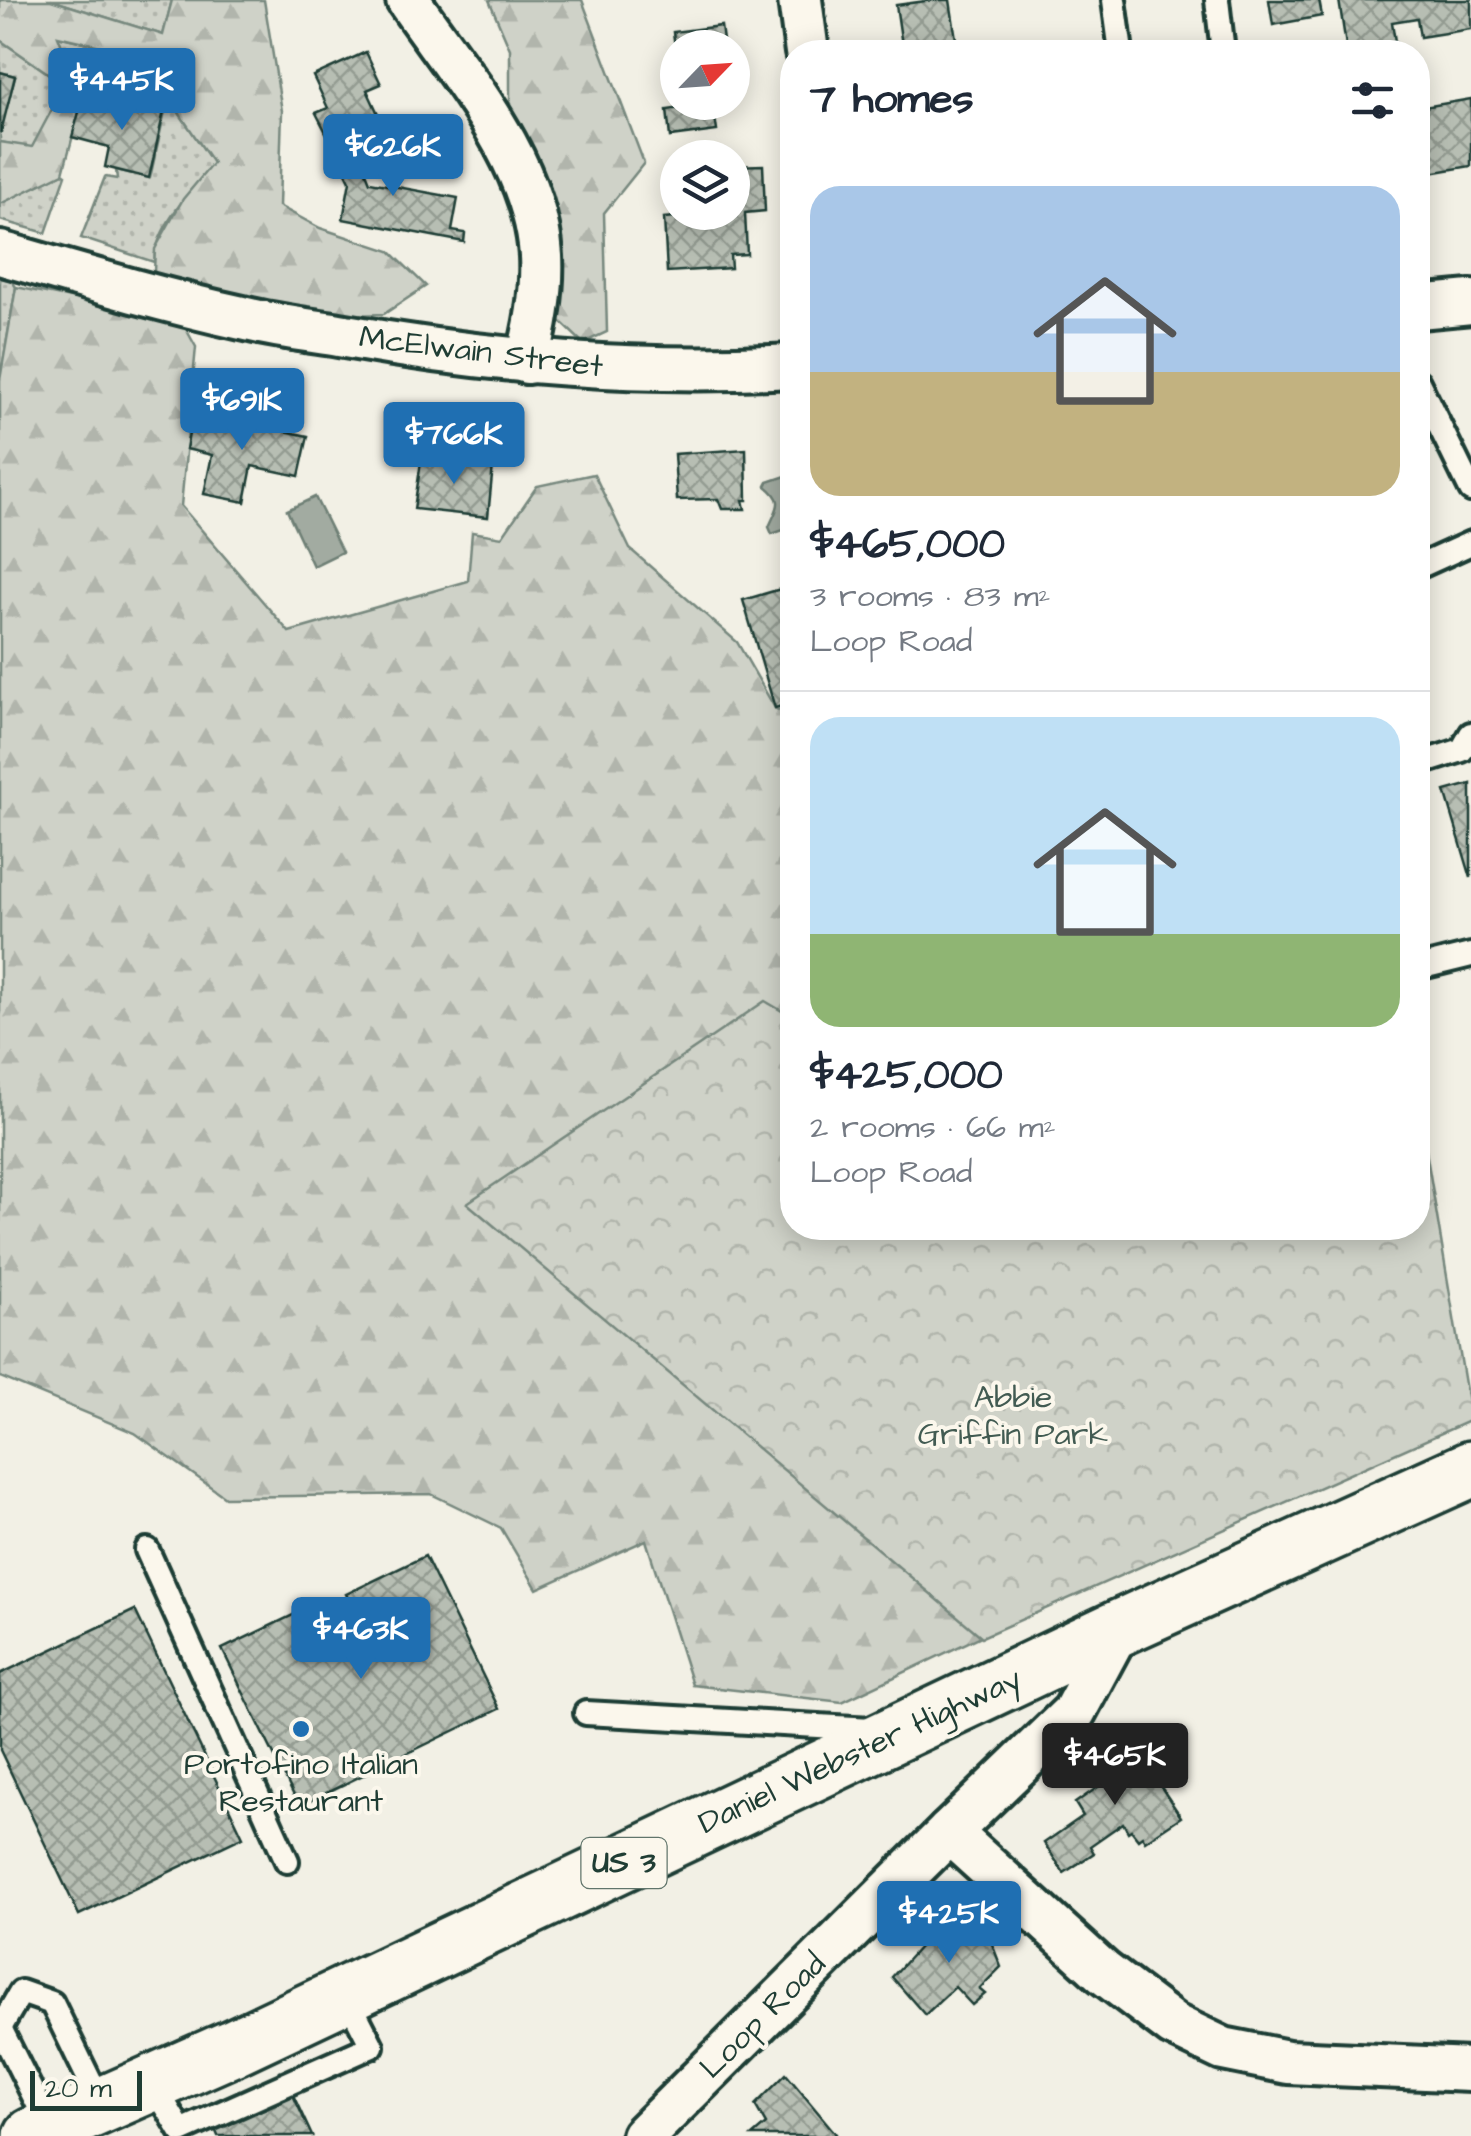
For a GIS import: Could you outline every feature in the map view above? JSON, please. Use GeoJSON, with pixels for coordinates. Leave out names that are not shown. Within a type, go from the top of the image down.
{"type":"FeatureCollection","features":[{"type":"Feature","properties":{"kind":"main road","name":"Daniel Webster Highway"},"geometry":{"type":"LineString","coordinates":[[41,2132],[346,1994],[1119,1628],[1471,1469]]}},
{"type":"Feature","properties":{"kind":"street"},"geometry":{"type":"LineString","coordinates":[[408,0],[502,140],[533,212],[540,286],[527,362]]}},
{"type":"Feature","properties":{"kind":"street"},"geometry":{"type":"LineString","coordinates":[[800,0],[805,40]]}},
{"type":"Feature","properties":{"kind":"street","name":"McElwain Street"},"geometry":{"type":"LineString","coordinates":[[0,254],[243,319],[415,348],[527,362],[652,369],[780,366]]}},
{"type":"Feature","properties":{"kind":"street"},"geometry":{"type":"LineString","coordinates":[[1430,307],[1471,302]]}},
{"type":"Feature","properties":{"kind":"street","name":"Loop Road"},"geometry":{"type":"LineString","coordinates":[[643,2136],[1074,1712],[1119,1628]]}},
{"type":"Feature","properties":{"kind":"street"},"geometry":{"type":"LineString","coordinates":[[949,1832],[1103,1972],[1172,2025],[1223,2049],[1288,2062],[1471,2070]]}},
{"type":"Feature","properties":{"kind":"lane"},"geometry":{"type":"LineString","coordinates":[[1114,0],[1120,40]]}},
{"type":"Feature","properties":{"kind":"lane"},"geometry":{"type":"LineString","coordinates":[[1216,0],[1221,40]]}},
{"type":"Feature","properties":{"kind":"lane"},"geometry":{"type":"LineString","coordinates":[[1430,406],[1471,490]]}},
{"type":"Feature","properties":{"kind":"lane"},"geometry":{"type":"LineString","coordinates":[[1430,562],[1471,543]]}},
{"type":"Feature","properties":{"kind":"lane"},"geometry":{"type":"LineString","coordinates":[[1430,760],[1462,750],[1471,734]]}},
{"type":"Feature","properties":{"kind":"lane"},"geometry":{"type":"LineString","coordinates":[[1430,965],[1471,955]]}},
{"type":"Feature","properties":{"kind":"lane"},"geometry":{"type":"LineString","coordinates":[[147,1550],[287,1860]]}},
{"type":"Feature","properties":{"kind":"lane"},"geometry":{"type":"LineString","coordinates":[[586,1713],[902,1731]]}},
{"type":"Feature","properties":{"kind":"lane"},"geometry":{"type":"LineString","coordinates":[[41,2132],[0,2028],[21,1992],[52,2004],[102,2106]]}},
{"type":"Feature","properties":{"kind":"green space"},"geometry":{"type":"Polygon","coordinates":[[[0,0],[51,0],[163,35],[172,0],[264,0],[282,111],[279,206],[320,228],[390,251],[426,286],[384,314],[243,319],[153,295],[155,249],[183,199],[213,163],[140,55],[58,36],[83,98],[63,173],[0,204],[0,142],[32,147],[65,85],[0,40],[0,0]]]}},
{"type":"Feature","properties":{"kind":"green space"},"geometry":{"type":"Polygon","coordinates":[[[51,0],[172,0],[163,35],[51,0]]]}},
{"type":"Feature","properties":{"kind":"green space"},"geometry":{"type":"Polygon","coordinates":[[[489,0],[582,0],[644,163],[604,213],[607,332],[583,343],[539,301],[510,153],[510,49],[489,0]]]}},
{"type":"Feature","properties":{"kind":"green space"},"geometry":{"type":"Polygon","coordinates":[[[57,36],[140,55],[214,164],[168,222],[154,262],[81,238],[105,177],[117,179],[116,170],[150,178],[165,111],[121,97],[119,108],[83,98],[57,36]]]}},
{"type":"Feature","properties":{"kind":"green space"},"geometry":{"type":"Polygon","coordinates":[[[0,40],[65,85],[32,148],[0,142],[15,76],[0,72],[0,40]]]}},
{"type":"Feature","properties":{"kind":"green space"},"geometry":{"type":"Polygon","coordinates":[[[63,173],[66,175],[46,233],[0,220],[0,204],[63,173]]]}},
{"type":"Feature","properties":{"kind":"green space"},"geometry":{"type":"Polygon","coordinates":[[[0,278],[11,280],[16,287],[0,380],[0,278]]]}},
{"type":"Feature","properties":{"kind":"green space"},"geometry":{"type":"Polygon","coordinates":[[[16,287],[181,320],[196,347],[181,506],[289,632],[468,581],[472,532],[502,537],[537,486],[594,474],[630,549],[737,642],[775,708],[780,709],[780,1240],[802,1240],[1087,1586],[842,1702],[692,1685],[646,1540],[537,1589],[501,1528],[431,1494],[225,1497],[135,1433],[0,1377],[0,380],[16,287]]]}},
{"type":"Feature","properties":{"kind":"green space","name":"Abbie Griffin Park"},"geometry":{"type":"Polygon","coordinates":[[[765,1001],[780,1010],[780,1240],[1430,1240],[1430,1175],[1471,1420],[982,1637],[467,1203],[765,1001]]]}},
{"type":"Feature","properties":{"kind":"shaded area"},"geometry":{"type":"Polygon","coordinates":[[[780,478],[780,531],[772,534],[769,527],[778,501],[766,486],[780,478]]]}},
{"type":"Feature","properties":{"kind":"shaded area"},"geometry":{"type":"Polygon","coordinates":[[[315,497],[342,552],[313,566],[287,510],[315,497]]]}},
{"type":"Feature","properties":{"kind":"building"},"geometry":{"type":"Polygon","coordinates":[[[950,0],[956,40],[901,40],[896,5],[950,0]]]}},
{"type":"Feature","properties":{"kind":"building"},"geometry":{"type":"Polygon","coordinates":[[[1269,0],[1319,0],[1322,16],[1273,25],[1269,0]]]}},
{"type":"Feature","properties":{"kind":"building"},"geometry":{"type":"Polygon","coordinates":[[[1339,0],[1471,0],[1471,29],[1420,37],[1417,18],[1392,22],[1395,40],[1345,40],[1339,0]]]}},
{"type":"Feature","properties":{"kind":"building"},"geometry":{"type":"Polygon","coordinates":[[[721,26],[722,30],[689,30],[721,26]]]}},
{"type":"Feature","properties":{"kind":"building"},"geometry":{"type":"Polygon","coordinates":[[[366,52],[381,84],[367,90],[380,118],[331,142],[316,113],[328,108],[313,76],[366,52]]]}},
{"type":"Feature","properties":{"kind":"building"},"geometry":{"type":"Polygon","coordinates":[[[0,72],[15,76],[1,132],[0,132],[0,72]]]}},
{"type":"Feature","properties":{"kind":"building"},"geometry":{"type":"Polygon","coordinates":[[[120,97],[164,111],[149,178],[105,167],[109,147],[72,137],[83,98],[119,108],[120,97]]]}},
{"type":"Feature","properties":{"kind":"building"},"geometry":{"type":"Polygon","coordinates":[[[1471,99],[1471,166],[1430,173],[1430,106],[1471,99]]]}},
{"type":"Feature","properties":{"kind":"building"},"geometry":{"type":"Polygon","coordinates":[[[380,118],[384,122],[351,135],[370,182],[458,198],[452,231],[465,233],[464,242],[343,219],[350,181],[331,142],[380,118]]]}},
{"type":"Feature","properties":{"kind":"building"},"geometry":{"type":"Polygon","coordinates":[[[668,120],[715,120],[717,131],[670,137],[668,120]]]}},
{"type":"Feature","properties":{"kind":"building"},"geometry":{"type":"Polygon","coordinates":[[[750,165],[763,165],[765,211],[750,212],[750,165]]]}},
{"type":"Feature","properties":{"kind":"building"},"geometry":{"type":"Polygon","coordinates":[[[665,230],[746,230],[747,254],[730,255],[731,268],[667,272],[665,230]]]}},
{"type":"Feature","properties":{"kind":"building"},"geometry":{"type":"Polygon","coordinates":[[[194,409],[229,417],[227,426],[251,431],[256,425],[308,436],[299,476],[252,466],[245,502],[204,494],[212,455],[186,449],[194,409]]]}},
{"type":"Feature","properties":{"kind":"building"},"geometry":{"type":"Polygon","coordinates":[[[746,449],[745,509],[722,509],[718,499],[677,500],[674,454],[746,449]]]}},
{"type":"Feature","properties":{"kind":"building"},"geometry":{"type":"Polygon","coordinates":[[[422,455],[493,465],[488,517],[414,509],[422,455]]]}},
{"type":"Feature","properties":{"kind":"building"},"geometry":{"type":"Polygon","coordinates":[[[780,589],[780,707],[775,708],[743,600],[780,589]]]}},
{"type":"Feature","properties":{"kind":"building"},"geometry":{"type":"Polygon","coordinates":[[[1471,784],[1471,878],[1445,791],[1471,784]]]}},
{"type":"Feature","properties":{"kind":"building"},"geometry":{"type":"Polygon","coordinates":[[[425,1556],[499,1709],[299,1806],[222,1649],[312,1606],[323,1631],[356,1615],[346,1594],[425,1556]]]}},
{"type":"Feature","properties":{"kind":"building"},"geometry":{"type":"Polygon","coordinates":[[[135,1610],[243,1837],[79,1915],[0,1750],[0,1674],[135,1610]]]}},
{"type":"Feature","properties":{"kind":"building"},"geometry":{"type":"Polygon","coordinates":[[[1126,1744],[1139,1763],[1146,1758],[1181,1817],[1145,1841],[1131,1830],[1128,1832],[1123,1823],[1090,1846],[1094,1853],[1064,1873],[1044,1843],[1083,1816],[1075,1803],[1101,1785],[1090,1769],[1126,1744]]]}},
{"type":"Feature","properties":{"kind":"building"},"geometry":{"type":"Polygon","coordinates":[[[958,1917],[987,1931],[1001,1967],[979,1989],[985,1994],[972,2005],[955,1987],[925,2015],[892,1977],[930,1935],[941,1942],[958,1917]]]}},
{"type":"Feature","properties":{"kind":"building"},"geometry":{"type":"Polygon","coordinates":[[[786,2074],[834,2136],[752,2136],[766,2124],[755,2105],[786,2074]]]}},
{"type":"Feature","properties":{"kind":"building"},"geometry":{"type":"Polygon","coordinates":[[[293,2095],[312,2136],[218,2136],[215,2129],[293,2095]]]}},
{"type":"Feature","properties":{"kind":"place","name":"Portofino Italian Restaurant"},"geometry":{"type":"Point","coordinates":[301,1729]}}]}
